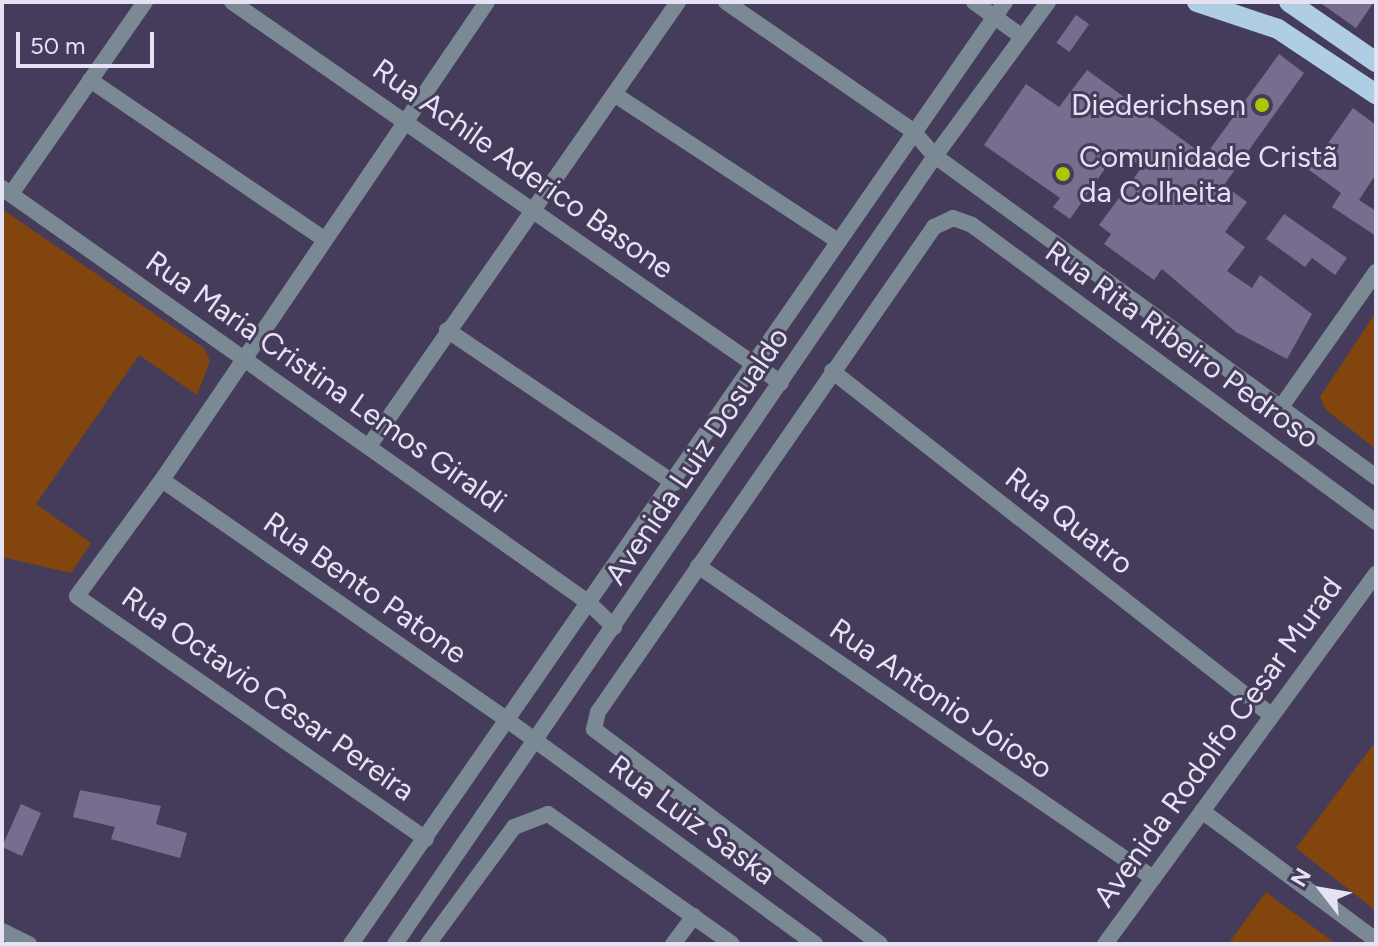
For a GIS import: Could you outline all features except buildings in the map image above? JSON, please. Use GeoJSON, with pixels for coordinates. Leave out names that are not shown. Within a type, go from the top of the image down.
{"type":"FeatureCollection","features":[{"type":"Feature","properties":{"kind":"main road"},"geometry":{"type":"LineString","coordinates":[[1197,2],[1278,29],[1376,94]]}},
{"type":"Feature","properties":{"kind":"main road"},"geometry":{"type":"LineString","coordinates":[[1289,2],[1376,62]]}},
{"type":"Feature","properties":{"kind":"street"},"geometry":{"type":"LineString","coordinates":[[6,191],[145,2]]}},
{"type":"Feature","properties":{"kind":"street","name":"Rua Achile Aderico Basone"},"geometry":{"type":"LineString","coordinates":[[232,2],[781,383]]}},
{"type":"Feature","properties":{"kind":"street"},"geometry":{"type":"LineString","coordinates":[[162,480],[487,2]]}},
{"type":"Feature","properties":{"kind":"street"},"geometry":{"type":"LineString","coordinates":[[369,446],[678,2]]}},
{"type":"Feature","properties":{"kind":"street"},"geometry":{"type":"LineString","coordinates":[[726,2],[913,131],[935,156],[1376,477]]}},
{"type":"Feature","properties":{"kind":"street"},"geometry":{"type":"LineString","coordinates":[[974,2],[1021,36]]}},
{"type":"Feature","properties":{"kind":"street","name":"Avenida Luiz Dosualdo"},"geometry":{"type":"LineString","coordinates":[[351,944],[674,483],[913,131],[1005,2]]}},
{"type":"Feature","properties":{"kind":"street","name":"Avenida Luiz Dosualdo"},"geometry":{"type":"LineString","coordinates":[[395,944],[935,156],[1048,2]]}},
{"type":"Feature","properties":{"kind":"street"},"geometry":{"type":"LineString","coordinates":[[90,80],[325,240]]}},
{"type":"Feature","properties":{"kind":"street"},"geometry":{"type":"LineString","coordinates":[[614,94],[839,242]]}},
{"type":"Feature","properties":{"kind":"street","name":"Rua Maria Cristina Lemos Giraldi"},"geometry":{"type":"LineString","coordinates":[[6,191],[589,603],[614,627]]}},
{"type":"Feature","properties":{"kind":"street","name":"Rua Rita Ribeiro Pedroso"},"geometry":{"type":"LineString","coordinates":[[832,371],[934,227],[953,218],[984,234],[1376,522]]}},
{"type":"Feature","properties":{"kind":"street"},"geometry":{"type":"LineString","coordinates":[[1281,407],[1376,272]]}},
{"type":"Feature","properties":{"kind":"street"},"geometry":{"type":"LineString","coordinates":[[447,330],[674,483]]}},
{"type":"Feature","properties":{"kind":"street"},"geometry":{"type":"LineString","coordinates":[[832,371],[598,712],[594,729],[880,944]]}},
{"type":"Feature","properties":{"kind":"street","name":"Rua Quatro"},"geometry":{"type":"LineString","coordinates":[[832,371],[1271,715]]}},
{"type":"Feature","properties":{"kind":"street","name":"Rua Octavio Cesar Pereira"},"geometry":{"type":"LineString","coordinates":[[162,480],[77,596],[426,839]]}},
{"type":"Feature","properties":{"kind":"street","name":"Rua Bento Patone"},"geometry":{"type":"LineString","coordinates":[[162,480],[536,741]]}},
{"type":"Feature","properties":{"kind":"street","name":"Rua Antonio Joioso"},"geometry":{"type":"LineString","coordinates":[[698,566],[1153,878]]}},
{"type":"Feature","properties":{"kind":"street","name":"Avenida Rodolfo Cesar Murad"},"geometry":{"type":"LineString","coordinates":[[1105,944],[1376,574]]}},
{"type":"Feature","properties":{"kind":"street","name":"Rua Luiz Saska"},"geometry":{"type":"LineString","coordinates":[[536,741],[815,944]]}},
{"type":"Feature","properties":{"kind":"street"},"geometry":{"type":"LineString","coordinates":[[1202,811],[1376,940]]}},
{"type":"Feature","properties":{"kind":"street"},"geometry":{"type":"LineString","coordinates":[[428,944],[514,827],[536,815],[560,818],[732,944]]}},
{"type":"Feature","properties":{"kind":"street"},"geometry":{"type":"LineString","coordinates":[[673,944],[694,916]]}},
{"type":"Feature","properties":{"kind":"street"},"geometry":{"type":"LineString","coordinates":[[2,931],[29,944]]}},
{"type":"Feature","properties":{"kind":"shaded area"},"geometry":{"type":"Polygon","coordinates":[[[2,209],[204,348],[210,361],[197,395],[139,355],[36,504],[91,543],[71,573],[2,557],[2,209]]]}},
{"type":"Feature","properties":{"kind":"shaded area"},"geometry":{"type":"Polygon","coordinates":[[[1376,312],[1376,449],[1326,410],[1320,397],[1376,312]]]}},
{"type":"Feature","properties":{"kind":"shaded area"},"geometry":{"type":"Polygon","coordinates":[[[1376,741],[1376,911],[1296,848],[1376,741]]]}},
{"type":"Feature","properties":{"kind":"shaded area"},"geometry":{"type":"Polygon","coordinates":[[[1266,892],[1336,944],[1228,944],[1266,892]]]}},
{"type":"Feature","properties":{"kind":"place","name":"Diederichsen"},"geometry":{"type":"Point","coordinates":[1262,105]}},
{"type":"Feature","properties":{"kind":"place","name":"Comunidade Cristã da Colheita"},"geometry":{"type":"Point","coordinates":[1063,174]}}]}
